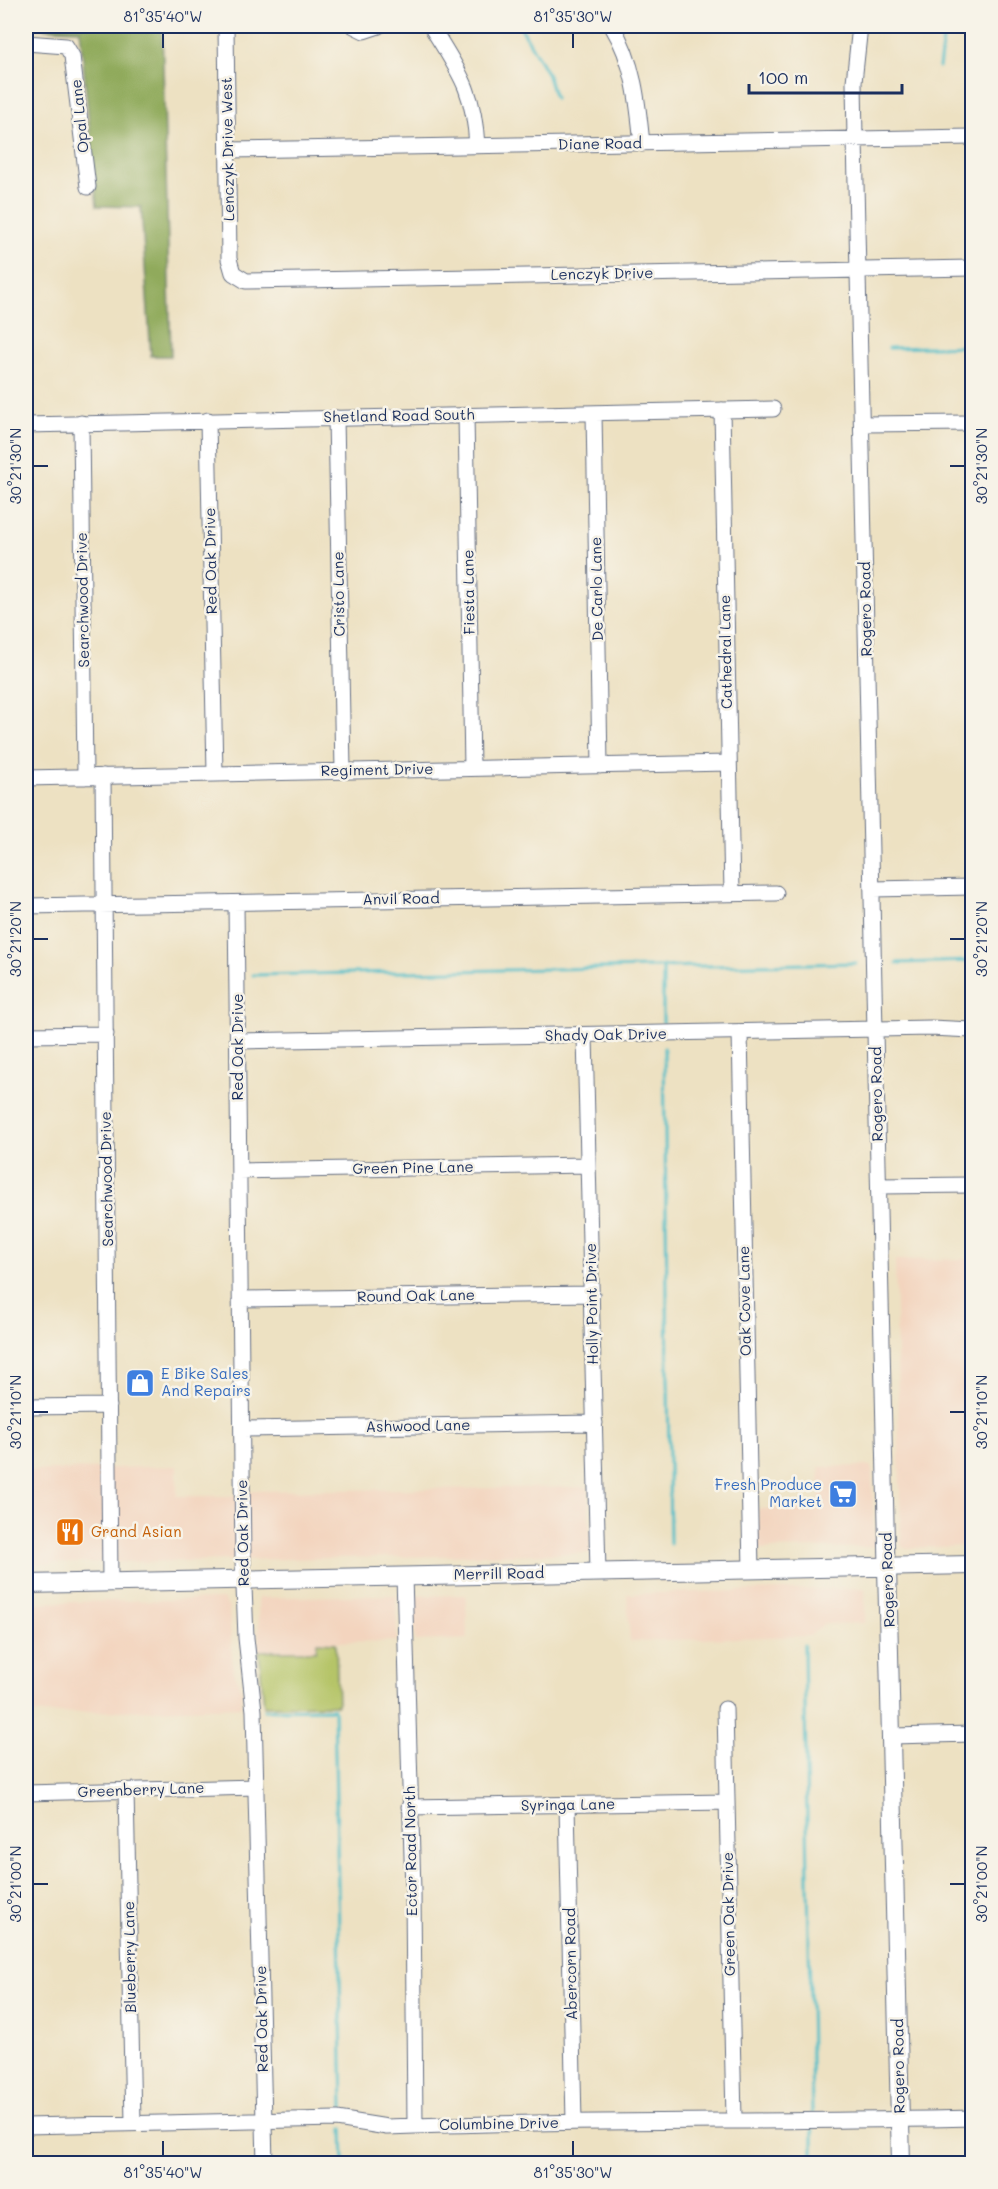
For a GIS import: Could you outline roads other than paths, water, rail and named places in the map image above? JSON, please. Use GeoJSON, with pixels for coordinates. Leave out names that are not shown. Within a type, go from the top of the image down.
{"type":"FeatureCollection","features":[{"type":"Feature","properties":{"kind":"main road","name":"Merrill Road"},"geometry":{"type":"LineString","coordinates":[[26,1584],[972,1565]]}},
{"type":"Feature","properties":{"kind":"main road","name":"Rogero Road"},"geometry":{"type":"LineString","coordinates":[[887,1567],[901,2163]]}},
{"type":"Feature","properties":{"kind":"street","name":"Lenczyk Drive West"},"geometry":{"type":"LineString","coordinates":[[226,26],[229,259],[233,273]]}},
{"type":"Feature","properties":{"kind":"street"},"geometry":{"type":"LineString","coordinates":[[354,26],[364,31],[380,26]]}},
{"type":"Feature","properties":{"kind":"street"},"geometry":{"type":"LineString","coordinates":[[430,26],[466,84],[475,111],[477,146]]}},
{"type":"Feature","properties":{"kind":"street","name":"Rogero Road"},"geometry":{"type":"LineString","coordinates":[[860,26],[854,82],[887,1567]]}},
{"type":"Feature","properties":{"kind":"street"},"geometry":{"type":"LineString","coordinates":[[619,28],[637,94],[642,144]]}},
{"type":"Feature","properties":{"kind":"street","name":"Opal Lane"},"geometry":{"type":"LineString","coordinates":[[26,43],[66,46],[72,56],[88,187]]}},
{"type":"Feature","properties":{"kind":"street","name":"Diane Road"},"geometry":{"type":"LineString","coordinates":[[228,150],[972,137]]}},
{"type":"Feature","properties":{"kind":"street","name":"Lenczyk Drive"},"geometry":{"type":"LineString","coordinates":[[233,273],[246,281],[972,268]]}},
{"type":"Feature","properties":{"kind":"street","name":"Shetland Road South"},"geometry":{"type":"LineString","coordinates":[[26,425],[773,410]]}},
{"type":"Feature","properties":{"kind":"street","name":"Cathedral Lane"},"geometry":{"type":"LineString","coordinates":[[722,411],[732,893]]}},
{"type":"Feature","properties":{"kind":"street","name":"De Carlo Lane"},"geometry":{"type":"LineString","coordinates":[[594,412],[600,766]]}},
{"type":"Feature","properties":{"kind":"street","name":"Fiesta Lane"},"geometry":{"type":"LineString","coordinates":[[466,415],[472,768]]}},
{"type":"Feature","properties":{"kind":"street","name":"Cristo Lane"},"geometry":{"type":"LineString","coordinates":[[336,418],[343,770]]}},
{"type":"Feature","properties":{"kind":"street","name":"Red Oak Drive"},"geometry":{"type":"LineString","coordinates":[[208,420],[215,774]]}},
{"type":"Feature","properties":{"kind":"street","name":"Searchwood Drive"},"geometry":{"type":"LineString","coordinates":[[81,423],[85,777]]}},
{"type":"Feature","properties":{"kind":"street"},"geometry":{"type":"LineString","coordinates":[[862,424],[972,423]]}},
{"type":"Feature","properties":{"kind":"street","name":"Regiment Drive"},"geometry":{"type":"LineString","coordinates":[[26,778],[729,763]]}},
{"type":"Feature","properties":{"kind":"street","name":"Searchwood Drive"},"geometry":{"type":"LineString","coordinates":[[103,776],[110,1582]]}},
{"type":"Feature","properties":{"kind":"street"},"geometry":{"type":"LineString","coordinates":[[873,889],[972,887]]}},
{"type":"Feature","properties":{"kind":"street","name":"Anvil Road"},"geometry":{"type":"LineString","coordinates":[[26,906],[776,892]]}},
{"type":"Feature","properties":{"kind":"street","name":"Red Oak Drive"},"geometry":{"type":"LineString","coordinates":[[237,903],[243,1580],[254,1711],[265,2163]]}},
{"type":"Feature","properties":{"kind":"street","name":"Shady Oak Drive"},"geometry":{"type":"LineString","coordinates":[[239,1041],[876,1029],[972,1030]]}},
{"type":"Feature","properties":{"kind":"street","name":"Oak Cove Lane"},"geometry":{"type":"LineString","coordinates":[[740,1032],[751,1570]]}},
{"type":"Feature","properties":{"kind":"street"},"geometry":{"type":"LineString","coordinates":[[26,1035],[106,1034]]}},
{"type":"Feature","properties":{"kind":"street","name":"Holly Point Drive"},"geometry":{"type":"LineString","coordinates":[[585,1036],[598,1573]]}},
{"type":"Feature","properties":{"kind":"street","name":"Green Pine Lane"},"geometry":{"type":"LineString","coordinates":[[239,1171],[588,1165]]}},
{"type":"Feature","properties":{"kind":"street"},"geometry":{"type":"LineString","coordinates":[[879,1186],[972,1185]]}},
{"type":"Feature","properties":{"kind":"street","name":"Round Oak Lane"},"geometry":{"type":"LineString","coordinates":[[241,1299],[592,1294]]}},
{"type":"Feature","properties":{"kind":"street"},"geometry":{"type":"LineString","coordinates":[[26,1407],[109,1406]]}},
{"type":"Feature","properties":{"kind":"street","name":"Ashwood Lane"},"geometry":{"type":"LineString","coordinates":[[242,1429],[595,1423]]}},
{"type":"Feature","properties":{"kind":"street","name":"Ector Road North"},"geometry":{"type":"LineString","coordinates":[[404,1576],[415,2126]]}},
{"type":"Feature","properties":{"kind":"street","name":"Green Oak Drive"},"geometry":{"type":"LineString","coordinates":[[725,1709],[734,2119]]}},
{"type":"Feature","properties":{"kind":"street"},"geometry":{"type":"LineString","coordinates":[[892,1736],[972,1734]]}},
{"type":"Feature","properties":{"kind":"street","name":"Greenberry Lane"},"geometry":{"type":"LineString","coordinates":[[26,1793],[256,1787]]}},
{"type":"Feature","properties":{"kind":"street","name":"Blueberry Lane"},"geometry":{"type":"LineString","coordinates":[[126,1791],[134,2123]]}},
{"type":"Feature","properties":{"kind":"street","name":"Syringa Lane"},"geometry":{"type":"LineString","coordinates":[[410,1807],[727,1802]]}},
{"type":"Feature","properties":{"kind":"street","name":"Abercorn Road"},"geometry":{"type":"LineString","coordinates":[[567,1805],[574,2122]]}},
{"type":"Feature","properties":{"kind":"street","name":"Columbine Drive"},"geometry":{"type":"LineString","coordinates":[[26,2126],[337,2119],[387,2127],[734,2119],[812,2121],[972,2118]]}},
{"type":"Feature","properties":{"kind":"waterway"},"geometry":{"type":"LineString","coordinates":[[520,26],[547,73],[555,98]]}},
{"type":"Feature","properties":{"kind":"waterway"},"geometry":{"type":"LineString","coordinates":[[939,67],[945,26]]}},
{"type":"Feature","properties":{"kind":"waterway"},"geometry":{"type":"LineString","coordinates":[[889,348],[972,346]]}},
{"type":"Feature","properties":{"kind":"waterway"},"geometry":{"type":"LineString","coordinates":[[897,963],[972,961]]}},
{"type":"Feature","properties":{"kind":"waterway"},"geometry":{"type":"LineString","coordinates":[[253,975],[856,963]]}},
{"type":"Feature","properties":{"kind":"waterway"},"geometry":{"type":"LineString","coordinates":[[663,966],[663,1022]]}},
{"type":"Feature","properties":{"kind":"waterway"},"geometry":{"type":"LineString","coordinates":[[664,1048],[670,1544]]}},
{"type":"Feature","properties":{"kind":"waterway"},"geometry":{"type":"LineString","coordinates":[[804,1645],[812,2113]]}},
{"type":"Feature","properties":{"kind":"waterway"},"geometry":{"type":"LineString","coordinates":[[265,1710],[334,1709],[343,2107]]}},
{"type":"Feature","properties":{"kind":"waterway"},"geometry":{"type":"LineString","coordinates":[[343,2128],[344,2164]]}},
{"type":"Feature","properties":{"kind":"waterway"},"geometry":{"type":"LineString","coordinates":[[813,2130],[813,2164]]}},
{"type":"Feature","properties":{"kind":"place","name":"E Bike Sales And Repairs"},"geometry":{"type":"Point","coordinates":[140,1383]}},
{"type":"Feature","properties":{"kind":"place","name":"Fresh Produce Market"},"geometry":{"type":"Point","coordinates":[843,1494]}},
{"type":"Feature","properties":{"kind":"place","name":"Grand Asian"},"geometry":{"type":"Point","coordinates":[70,1532]}}]}
